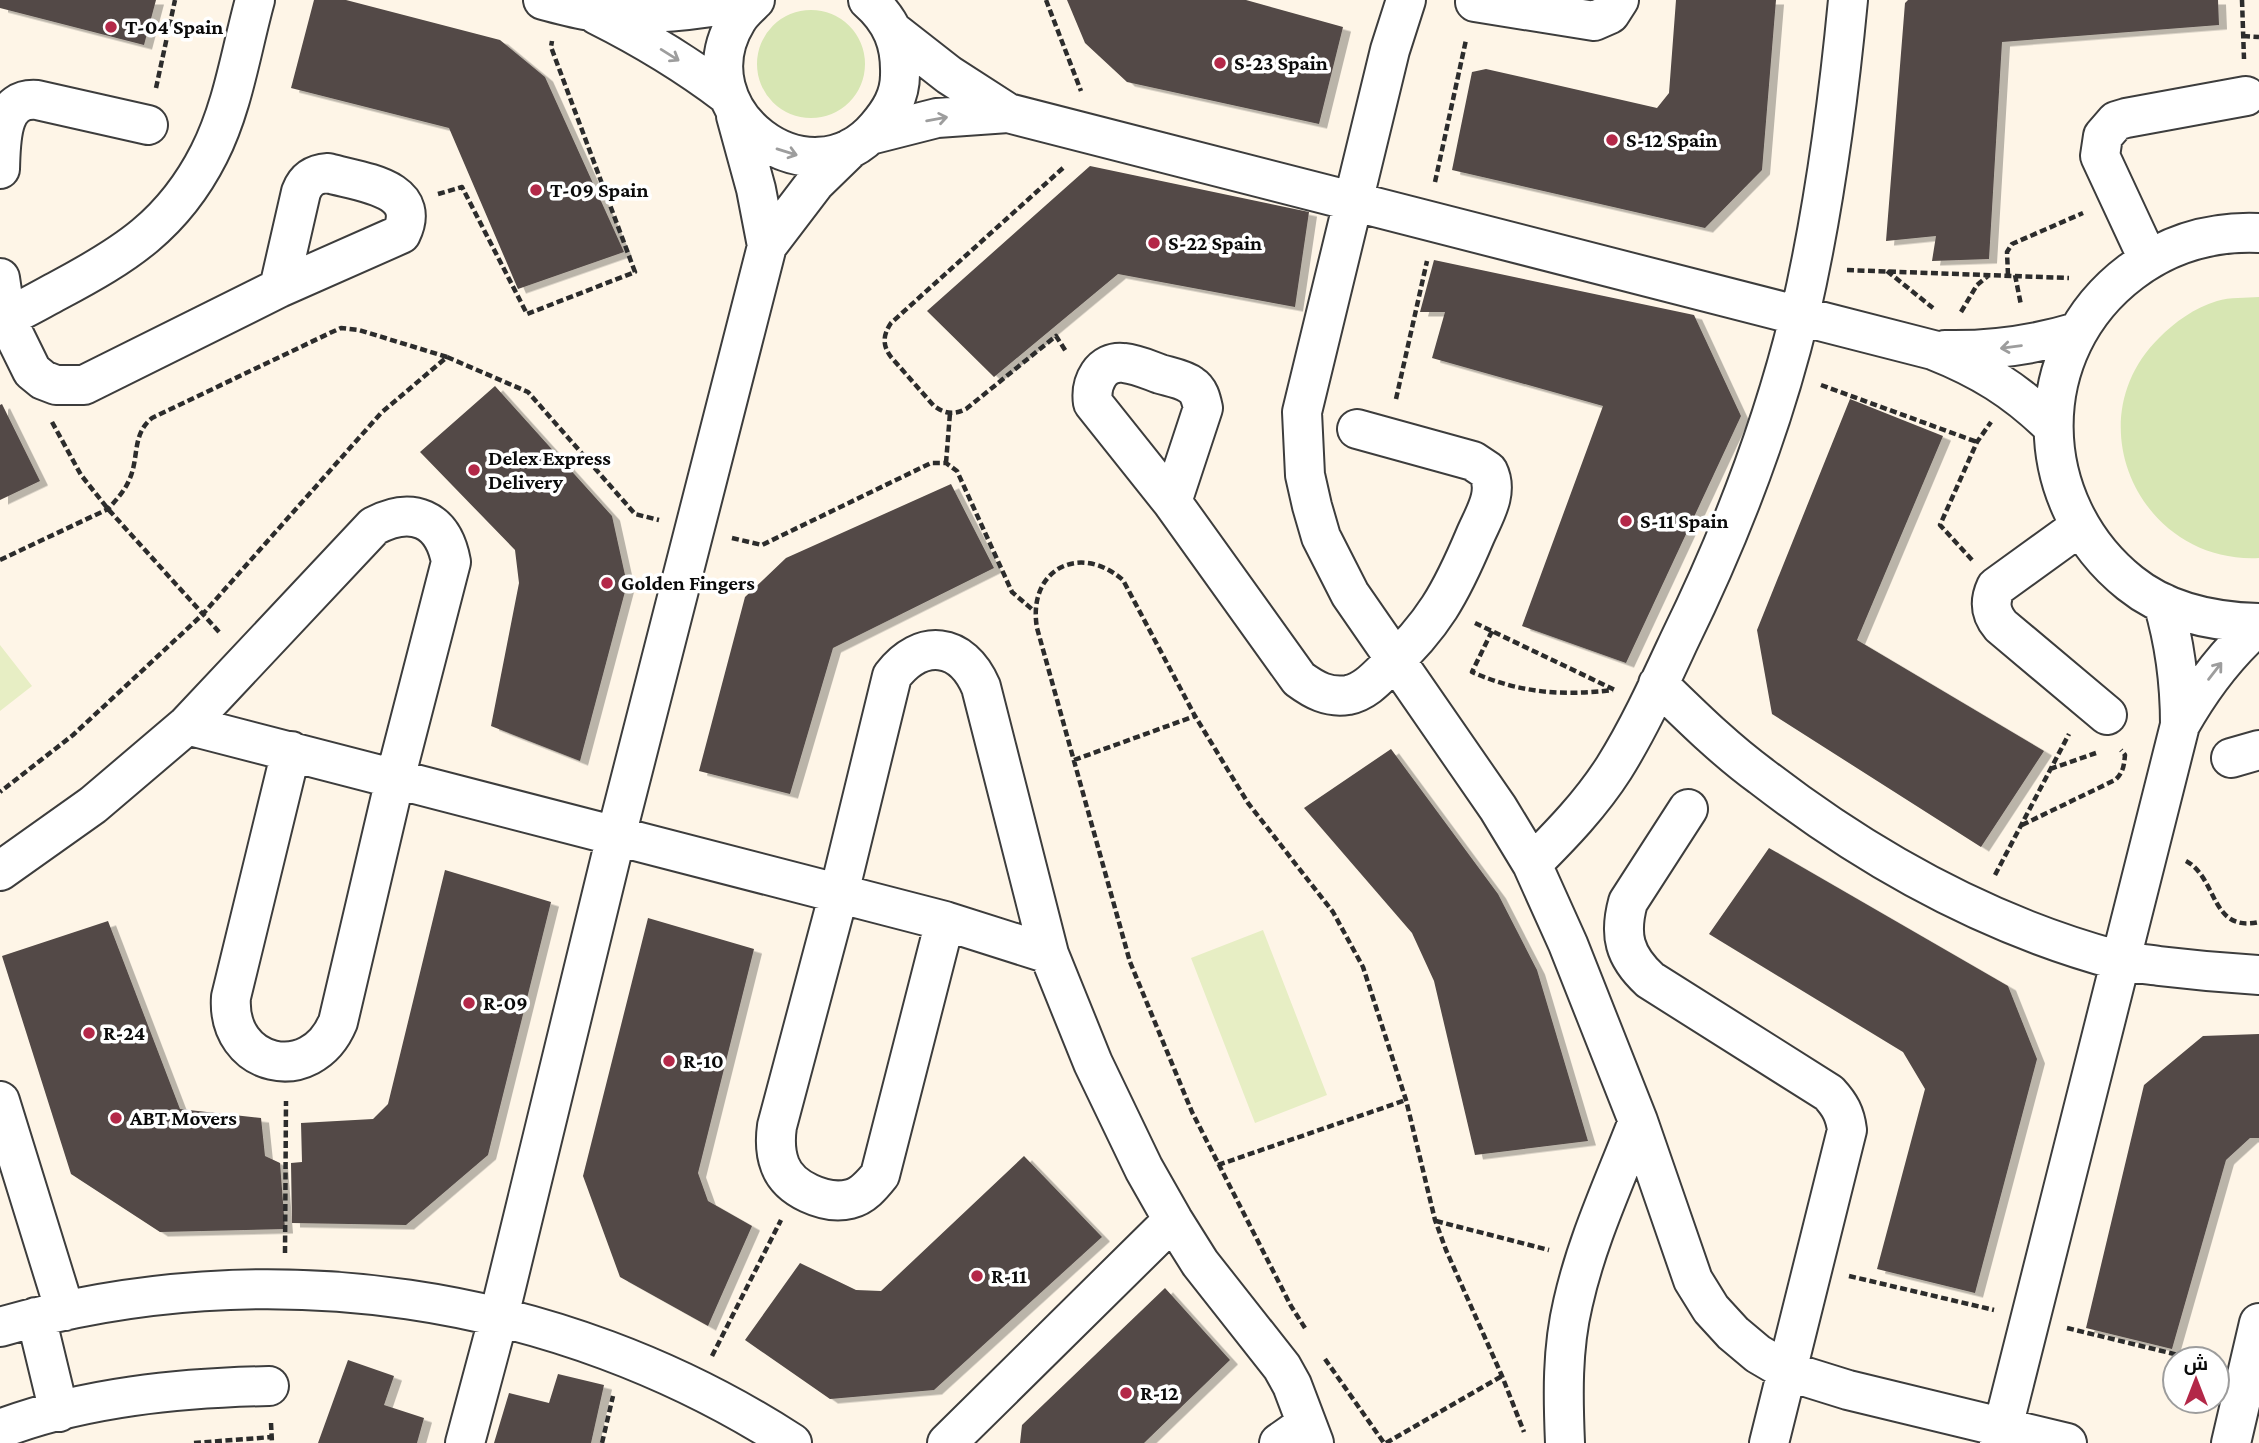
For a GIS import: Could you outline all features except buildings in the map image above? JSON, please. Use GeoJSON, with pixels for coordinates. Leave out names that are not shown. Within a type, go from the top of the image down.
{"type":"FeatureCollection","features":[{"type":"Feature","properties":{"kind":"street"},"geometry":{"type":"LineString","coordinates":[[3,319],[112,262],[141,240],[168,214],[191,185],[223,118],[255,0]]}},
{"type":"Feature","properties":{"kind":"street"},"geometry":{"type":"LineString","coordinates":[[562,5],[672,12],[754,0]]}},
{"type":"Feature","properties":{"kind":"street"},"geometry":{"type":"LineString","coordinates":[[754,0],[737,19],[727,43],[723,69],[750,162],[768,246]]}},
{"type":"Feature","properties":{"kind":"street"},"geometry":{"type":"LineString","coordinates":[[1406,0],[1390,50],[1351,201],[1302,412],[1305,475],[1321,537],[1349,594],[1397,659],[1498,808],[1532,864],[1568,944],[1639,1121],[1693,1280],[1711,1308],[1733,1333],[1758,1354],[1787,1371],[2001,1436],[2067,1443]]}},
{"type":"Feature","properties":{"kind":"street"},"geometry":{"type":"LineString","coordinates":[[1475,2],[1594,20],[1610,14],[1619,0]]}},
{"type":"Feature","properties":{"kind":"street"},"geometry":{"type":"LineString","coordinates":[[1532,864],[1567,829],[1614,768],[1693,613],[1753,466],[1784,372],[1810,268],[1830,155],[1848,0]]}},
{"type":"Feature","properties":{"kind":"street"},"geometry":{"type":"LineString","coordinates":[[562,5],[668,54],[731,103],[751,132],[773,148],[799,155],[826,156],[861,141],[937,118],[1008,113],[1800,314],[1937,331],[2007,348],[2043,342],[2077,332]]}},
{"type":"Feature","properties":{"kind":"street"},"geometry":{"type":"LineString","coordinates":[[880,11],[949,75],[1008,113]]}},
{"type":"Feature","properties":{"kind":"street"},"geometry":{"type":"LineString","coordinates":[[465,1443],[499,1316],[616,836],[768,246],[799,202],[890,113],[900,85],[901,56],[880,11]]}},
{"type":"Feature","properties":{"kind":"street"},"geometry":{"type":"LineString","coordinates":[[2148,260],[2100,156],[2103,135],[2116,121],[2246,96]]}},
{"type":"Feature","properties":{"kind":"street"},"geometry":{"type":"LineString","coordinates":[[0,169],[2,121],[12,106],[20,101],[37,100],[148,125]]}},
{"type":"Feature","properties":{"kind":"street"},"geometry":{"type":"LineString","coordinates":[[0,278],[3,319],[32,371],[43,380],[56,385],[84,385],[279,288],[401,234],[406,224],[403,203],[396,194],[386,189],[328,173],[309,178],[301,192],[279,288]]}},
{"type":"Feature","properties":{"kind":"street"},"geometry":{"type":"LineString","coordinates":[[2252,226],[2176,245],[2148,260],[2120,280],[2097,304],[2077,332],[2064,362],[2052,426],[2056,463],[2066,498],[2079,527],[2104,560],[2132,585],[2163,603],[2194,616],[2259,624]]}},
{"type":"Feature","properties":{"kind":"street"},"geometry":{"type":"LineString","coordinates":[[1937,331],[1966,363],[2013,391],[2052,426]]}},
{"type":"Feature","properties":{"kind":"street"},"geometry":{"type":"LineString","coordinates":[[1172,502],[1203,408],[1200,395],[1191,385],[1123,362],[1112,364],[1101,370],[1094,380],[1091,391],[1093,402],[1172,502],[1299,679],[1313,690],[1331,695],[1350,695],[1367,687],[1397,659],[1441,607],[1458,576],[1491,497],[1493,479],[1489,471],[1473,461],[1373,433]]}},
{"type":"Feature","properties":{"kind":"street"},"geometry":{"type":"LineString","coordinates":[[0,871],[93,805],[187,724],[374,526],[390,518],[407,515],[424,520],[438,530],[448,545],[451,562],[395,779],[338,1022],[332,1034],[313,1054],[301,1060],[270,1060],[255,1054],[243,1043],[234,1029],[230,1013],[231,997],[291,751]]}},
{"type":"Feature","properties":{"kind":"street"},"geometry":{"type":"LineString","coordinates":[[2079,527],[1996,587],[1991,608],[1994,618],[2103,720]]}},
{"type":"Feature","properties":{"kind":"street"},"geometry":{"type":"LineString","coordinates":[[2001,1436],[2180,724],[2177,663],[2163,603]]}},
{"type":"Feature","properties":{"kind":"street"},"geometry":{"type":"LineString","coordinates":[[2180,724],[2216,669],[2259,624]]}},
{"type":"Feature","properties":{"kind":"street"},"geometry":{"type":"LineString","coordinates":[[945,921],[880,1175],[867,1190],[851,1199],[833,1200],[815,1196],[788,1178],[780,1167],[775,1140],[892,676],[902,663],[916,654],[932,650],[948,652],[963,659],[974,671],[981,687],[1049,954],[1117,1116],[1173,1220],[1208,1273],[1282,1367],[1292,1385],[1300,1437]]}},
{"type":"Feature","properties":{"kind":"street"},"geometry":{"type":"LineString","coordinates":[[1653,695],[1814,815],[1870,852],[1930,886],[2055,940],[2119,960],[2203,972],[2259,975]]}},
{"type":"Feature","properties":{"kind":"street"},"geometry":{"type":"LineString","coordinates":[[187,724],[945,921],[1049,954]]}},
{"type":"Feature","properties":{"kind":"street"},"geometry":{"type":"LineString","coordinates":[[1689,809],[1628,902],[1623,919],[1623,936],[1628,953],[1637,968],[1650,980],[1829,1093],[1839,1103],[1847,1130],[1769,1443]]}},
{"type":"Feature","properties":{"kind":"street"},"geometry":{"type":"LineString","coordinates":[[0,1101],[51,1314],[59,1412]]}},
{"type":"Feature","properties":{"kind":"street"},"geometry":{"type":"LineString","coordinates":[[1565,1443],[1565,1352],[1572,1305],[1584,1259],[1639,1121]]}},
{"type":"Feature","properties":{"kind":"street"},"geometry":{"type":"LineString","coordinates":[[947,1443],[1173,1220]]}},
{"type":"Feature","properties":{"kind":"street"},"geometry":{"type":"LineString","coordinates":[[0,1327],[51,1314],[159,1294],[222,1289],[360,1293],[435,1303],[499,1316],[623,1356],[695,1388],[761,1423],[792,1443]]}},
{"type":"Feature","properties":{"kind":"street"},"geometry":{"type":"LineString","coordinates":[[2231,1443],[2259,1323]]}},
{"type":"Feature","properties":{"kind":"street"},"geometry":{"type":"LineString","coordinates":[[0,1429],[59,1412],[163,1392],[216,1387],[269,1387]]}},
{"type":"Feature","properties":{"kind":"path"},"geometry":{"type":"LineString","coordinates":[[148,125],[175,0]]}},
{"type":"Feature","properties":{"kind":"path"},"geometry":{"type":"LineString","coordinates":[[1046,0],[1098,136],[891,323],[884,340],[891,357],[941,412],[950,414],[966,409],[1056,336],[1091,391]]}},
{"type":"Feature","properties":{"kind":"path"},"geometry":{"type":"LineString","coordinates":[[2242,0],[2246,96]]}},
{"type":"Feature","properties":{"kind":"path"},"geometry":{"type":"LineString","coordinates":[[1373,433],[1431,221],[1475,2]]}},
{"type":"Feature","properties":{"kind":"path"},"geometry":{"type":"LineString","coordinates":[[403,203],[462,187],[527,314],[635,272],[551,47],[562,5]]}},
{"type":"Feature","properties":{"kind":"path"},"geometry":{"type":"LineString","coordinates":[[2243,37],[2259,37]]}},
{"type":"Feature","properties":{"kind":"path"},"geometry":{"type":"LineString","coordinates":[[2008,275],[2007,253],[2012,244],[2119,197]]}},
{"type":"Feature","properties":{"kind":"path"},"geometry":{"type":"LineString","coordinates":[[1810,268],[2075,278]]}},
{"type":"Feature","properties":{"kind":"path"},"geometry":{"type":"LineString","coordinates":[[1887,271],[1937,331]]}},
{"type":"Feature","properties":{"kind":"path"},"geometry":{"type":"LineString","coordinates":[[1958,322],[1968,298],[1977,285],[1990,274]]}},
{"type":"Feature","properties":{"kind":"path"},"geometry":{"type":"LineString","coordinates":[[2015,275],[2022,311]]}},
{"type":"Feature","properties":{"kind":"path"},"geometry":{"type":"LineString","coordinates":[[0,560],[107,509],[120,496],[130,479],[139,433],[152,418],[332,332],[350,328],[447,357],[528,392],[635,514],[762,545],[932,463],[946,463],[957,471],[1012,592],[1034,611]]}},
{"type":"Feature","properties":{"kind":"path"},"geometry":{"type":"LineString","coordinates":[[0,792],[73,736],[202,615],[381,413],[447,357]]}},
{"type":"Feature","properties":{"kind":"path"},"geometry":{"type":"LineString","coordinates":[[32,371],[59,438],[81,475],[107,509],[202,615],[248,661]]}},
{"type":"Feature","properties":{"kind":"path"},"geometry":{"type":"LineString","coordinates":[[1784,372],[1977,442]]}},
{"type":"Feature","properties":{"kind":"path"},"geometry":{"type":"LineString","coordinates":[[1996,587],[1940,525],[1977,442],[2013,391]]}},
{"type":"Feature","properties":{"kind":"path"},"geometry":{"type":"LineString","coordinates":[[946,463],[950,414]]}},
{"type":"Feature","properties":{"kind":"path"},"geometry":{"type":"LineString","coordinates":[[1309,1336],[1217,1165],[1192,1112],[1130,962],[1034,611],[1037,594],[1046,579],[1060,568],[1076,562],[1094,562],[1110,569],[1123,580],[1195,716],[1248,803],[1315,886],[1349,939],[1363,967],[1406,1100],[1435,1220],[1528,1443]]}},
{"type":"Feature","properties":{"kind":"path"},"geometry":{"type":"LineString","coordinates":[[1441,607],[1614,690]]}},
{"type":"Feature","properties":{"kind":"path"},"geometry":{"type":"LineString","coordinates":[[1492,631],[1472,672],[1500,684],[1530,691],[1561,693],[1614,690],[1653,695]]}},
{"type":"Feature","properties":{"kind":"path"},"geometry":{"type":"LineString","coordinates":[[1073,760],[1195,716]]}},
{"type":"Feature","properties":{"kind":"path"},"geometry":{"type":"LineString","coordinates":[[1978,908],[2050,769],[2103,720],[2125,755],[2123,771],[2119,776],[2021,825]]}},
{"type":"Feature","properties":{"kind":"path"},"geometry":{"type":"LineString","coordinates":[[2050,769],[2098,752]]}},
{"type":"Feature","properties":{"kind":"path"},"geometry":{"type":"LineString","coordinates":[[2148,851],[2181,858],[2191,863],[2226,916],[2247,924],[2259,922]]}},
{"type":"Feature","properties":{"kind":"path"},"geometry":{"type":"LineString","coordinates":[[284,1289],[287,1062]]}},
{"type":"Feature","properties":{"kind":"path"},"geometry":{"type":"LineString","coordinates":[[1217,1165],[1406,1100]]}},
{"type":"Feature","properties":{"kind":"path"},"geometry":{"type":"LineString","coordinates":[[695,1388],[799,1186]]}},
{"type":"Feature","properties":{"kind":"path"},"geometry":{"type":"LineString","coordinates":[[1435,1220],[1584,1259]]}},
{"type":"Feature","properties":{"kind":"path"},"geometry":{"type":"LineString","coordinates":[[602,1443],[623,1356]]}},
{"type":"Feature","properties":{"kind":"path"},"geometry":{"type":"LineString","coordinates":[[1324,1357],[1385,1443],[1502,1376]]}},
{"type":"Feature","properties":{"kind":"path"},"geometry":{"type":"LineString","coordinates":[[194,1443],[272,1437]]}},
{"type":"Feature","properties":{"kind":"green space"},"geometry":{"type":"Polygon","coordinates":[[[811,10],[832,14],[849,26],[861,43],[865,64],[861,85],[849,102],[832,114],[811,118],[790,114],[773,102],[761,85],[757,64],[761,43],[773,26],[790,14],[811,10]]]}},
{"type":"Feature","properties":{"kind":"green space"},"geometry":{"type":"Polygon","coordinates":[[[2259,297],[2259,558],[2217,554],[2182,538],[2153,513],[2133,482],[2122,446],[2122,409],[2134,372],[2159,338],[2172,326],[2217,301],[2259,297]]]}},
{"type":"Feature","properties":{"kind":"green space"},"geometry":{"type":"Polygon","coordinates":[[[0,645],[32,686],[0,711],[0,645]]]}},
{"type":"Feature","properties":{"kind":"green space"},"geometry":{"type":"Polygon","coordinates":[[[1263,930],[1327,1095],[1255,1123],[1191,958],[1263,930]]]}},
{"type":"Feature","properties":{"kind":"place","name":"T-04 Spain"},"geometry":{"type":"Point","coordinates":[111,27]}},
{"type":"Feature","properties":{"kind":"place","name":"S-23 Spain"},"geometry":{"type":"Point","coordinates":[1220,63]}},
{"type":"Feature","properties":{"kind":"place","name":"S-12 Spain"},"geometry":{"type":"Point","coordinates":[1612,140]}},
{"type":"Feature","properties":{"kind":"place","name":"T-09 Spain"},"geometry":{"type":"Point","coordinates":[536,190]}},
{"type":"Feature","properties":{"kind":"place","name":"S-22 Spain"},"geometry":{"type":"Point","coordinates":[1154,243]}},
{"type":"Feature","properties":{"kind":"place","name":"Delex Express Delivery"},"geometry":{"type":"Point","coordinates":[474,470]}},
{"type":"Feature","properties":{"kind":"place","name":"S-11 Spain"},"geometry":{"type":"Point","coordinates":[1626,521]}},
{"type":"Feature","properties":{"kind":"place","name":"Golden Fingers"},"geometry":{"type":"Point","coordinates":[607,583]}},
{"type":"Feature","properties":{"kind":"place","name":"R-09"},"geometry":{"type":"Point","coordinates":[469,1003]}},
{"type":"Feature","properties":{"kind":"place","name":"R-24"},"geometry":{"type":"Point","coordinates":[89,1033]}},
{"type":"Feature","properties":{"kind":"place","name":"R-10"},"geometry":{"type":"Point","coordinates":[669,1061]}},
{"type":"Feature","properties":{"kind":"place","name":"ABT Movers"},"geometry":{"type":"Point","coordinates":[116,1118]}},
{"type":"Feature","properties":{"kind":"place","name":"R-11"},"geometry":{"type":"Point","coordinates":[977,1276]}},
{"type":"Feature","properties":{"kind":"place","name":"R-12"},"geometry":{"type":"Point","coordinates":[1126,1393]}}]}
